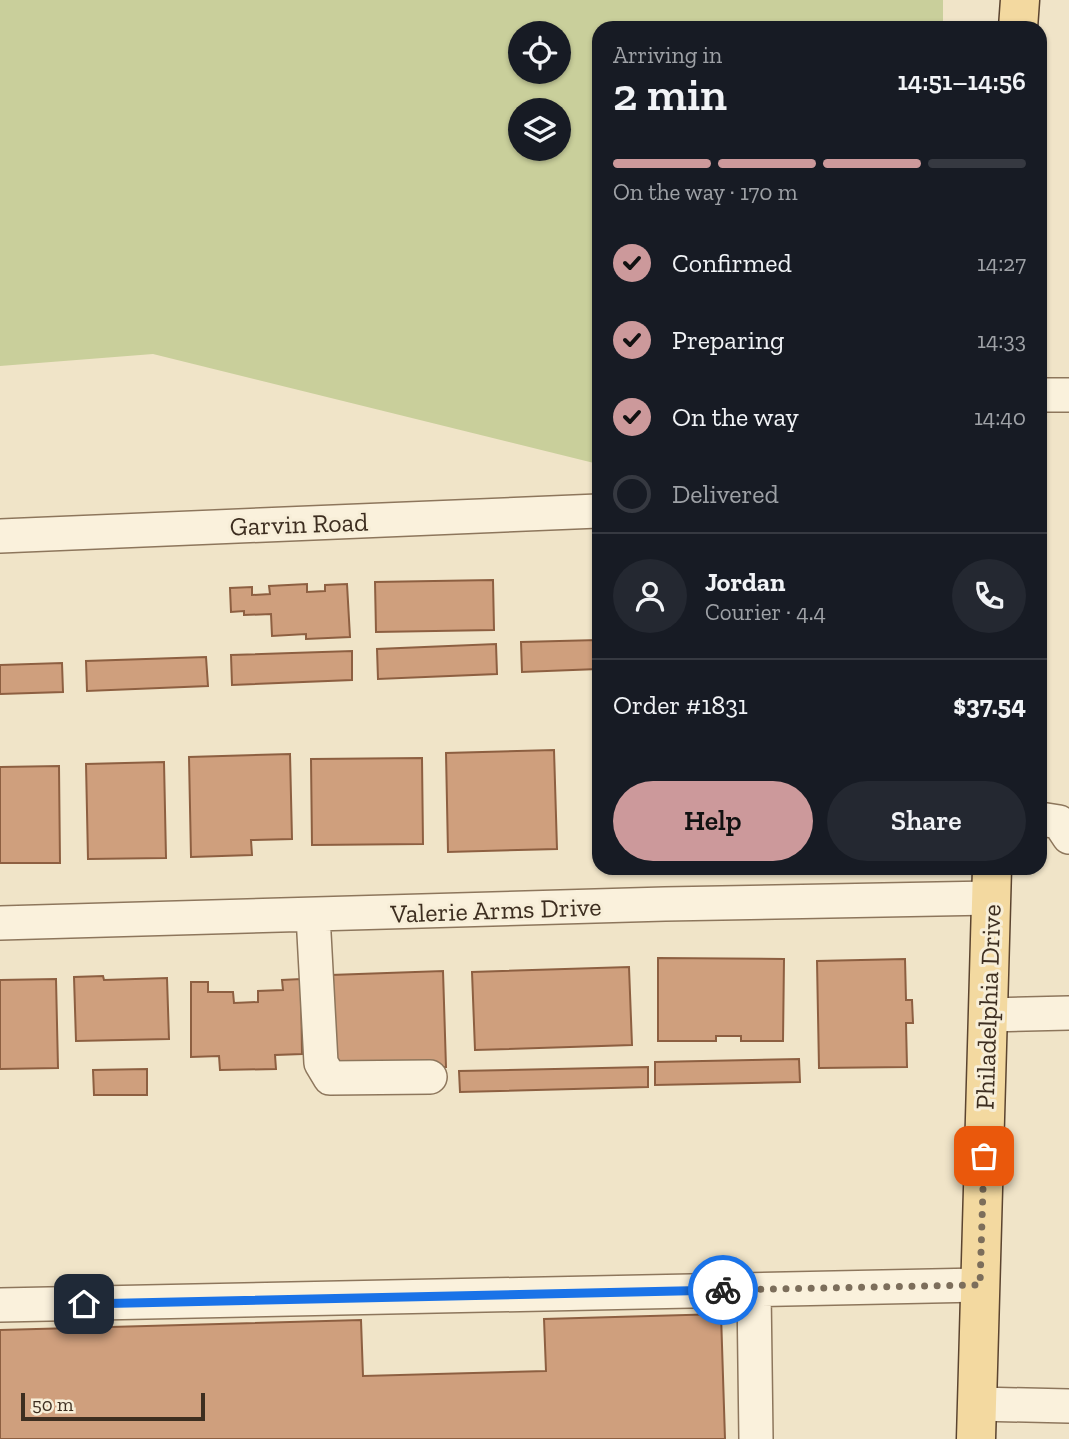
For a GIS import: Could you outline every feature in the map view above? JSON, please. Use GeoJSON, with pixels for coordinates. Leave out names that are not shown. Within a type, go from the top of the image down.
{"type":"FeatureCollection","features":[{"type":"Feature","properties":{"kind":"main road"},"geometry":{"type":"LineString","coordinates":[[1018,21],[1020,0]]}},
{"type":"Feature","properties":{"kind":"main road","name":"Philadelphia Drive"},"geometry":{"type":"LineString","coordinates":[[976,1421],[992,883]]}},
{"type":"Feature","properties":{"kind":"street"},"geometry":{"type":"LineString","coordinates":[[1047,395],[1069,396]]}},
{"type":"Feature","properties":{"kind":"street","name":"Garvin Road"},"geometry":{"type":"LineString","coordinates":[[0,536],[592,511]]}},
{"type":"Feature","properties":{"kind":"street"},"geometry":{"type":"LineString","coordinates":[[1047,820],[1059,822],[1069,837]]}},
{"type":"Feature","properties":{"kind":"street","name":"Valerie Arms Drive"},"geometry":{"type":"LineString","coordinates":[[0,923],[665,904],[992,883]]}},
{"type":"Feature","properties":{"kind":"street"},"geometry":{"type":"LineString","coordinates":[[313,915],[321,1063],[330,1078],[430,1077]]}},
{"type":"Feature","properties":{"kind":"street"},"geometry":{"type":"LineString","coordinates":[[989,1015],[1069,1013]]}},
{"type":"Feature","properties":{"kind":"street"},"geometry":{"type":"LineString","coordinates":[[0,1305],[980,1285]]}},
{"type":"Feature","properties":{"kind":"street"},"geometry":{"type":"LineString","coordinates":[[754,1290],[756,1439]]}},
{"type":"Feature","properties":{"kind":"street"},"geometry":{"type":"LineString","coordinates":[[976,1421],[1069,1406]]}},
{"type":"Feature","properties":{"kind":"green space"},"geometry":{"type":"Polygon","coordinates":[[[0,0],[943,0],[943,21],[592,21],[592,463],[153,354],[0,366],[0,0]]]}},
{"type":"Feature","properties":{"kind":"building"},"geometry":{"type":"Polygon","coordinates":[[[493,580],[494,630],[376,632],[375,582],[493,580]]]}},
{"type":"Feature","properties":{"kind":"building"},"geometry":{"type":"Polygon","coordinates":[[[307,584],[307,592],[325,591],[325,585],[347,584],[350,637],[306,639],[306,634],[272,636],[271,614],[244,615],[244,611],[231,612],[230,588],[252,587],[252,595],[270,594],[269,586],[307,584]]]}},
{"type":"Feature","properties":{"kind":"building"},"geometry":{"type":"Polygon","coordinates":[[[592,640],[592,669],[522,672],[521,642],[592,640]]]}},
{"type":"Feature","properties":{"kind":"building"},"geometry":{"type":"Polygon","coordinates":[[[496,644],[497,674],[378,679],[377,649],[496,644]]]}},
{"type":"Feature","properties":{"kind":"building"},"geometry":{"type":"Polygon","coordinates":[[[352,651],[352,680],[232,685],[231,655],[352,651]]]}},
{"type":"Feature","properties":{"kind":"building"},"geometry":{"type":"Polygon","coordinates":[[[206,657],[208,686],[87,691],[86,661],[206,657]]]}},
{"type":"Feature","properties":{"kind":"building"},"geometry":{"type":"Polygon","coordinates":[[[62,663],[63,692],[0,694],[0,665],[62,663]]]}},
{"type":"Feature","properties":{"kind":"building"},"geometry":{"type":"Polygon","coordinates":[[[554,750],[557,849],[448,852],[446,753],[554,750]]]}},
{"type":"Feature","properties":{"kind":"building"},"geometry":{"type":"Polygon","coordinates":[[[290,754],[292,839],[251,840],[252,855],[191,857],[189,757],[290,754]]]}},
{"type":"Feature","properties":{"kind":"building"},"geometry":{"type":"Polygon","coordinates":[[[422,758],[423,844],[312,845],[311,759],[422,758]]]}},
{"type":"Feature","properties":{"kind":"building"},"geometry":{"type":"Polygon","coordinates":[[[164,762],[166,858],[88,859],[86,764],[164,762]]]}},
{"type":"Feature","properties":{"kind":"building"},"geometry":{"type":"Polygon","coordinates":[[[59,766],[60,863],[0,863],[0,767],[59,766]]]}},
{"type":"Feature","properties":{"kind":"building"},"geometry":{"type":"Polygon","coordinates":[[[658,958],[784,959],[783,1041],[741,1041],[741,1036],[716,1036],[716,1041],[658,1041],[658,958]]]}},
{"type":"Feature","properties":{"kind":"building"},"geometry":{"type":"Polygon","coordinates":[[[905,959],[906,1000],[912,1000],[913,1023],[906,1023],[907,1067],[819,1068],[817,961],[905,959]]]}},
{"type":"Feature","properties":{"kind":"building"},"geometry":{"type":"Polygon","coordinates":[[[629,967],[632,1045],[475,1050],[472,972],[629,967]]]}},
{"type":"Feature","properties":{"kind":"building"},"geometry":{"type":"Polygon","coordinates":[[[443,971],[446,1067],[333,1070],[331,975],[443,971]]]}},
{"type":"Feature","properties":{"kind":"building"},"geometry":{"type":"Polygon","coordinates":[[[103,976],[104,980],[167,978],[169,1039],[76,1041],[74,977],[103,976]]]}},
{"type":"Feature","properties":{"kind":"building"},"geometry":{"type":"Polygon","coordinates":[[[56,979],[58,1068],[0,1069],[0,980],[56,979]]]}},
{"type":"Feature","properties":{"kind":"building"},"geometry":{"type":"Polygon","coordinates":[[[301,979],[302,1054],[275,1055],[276,1069],[220,1070],[219,1056],[191,1057],[191,982],[208,982],[208,992],[233,992],[234,1003],[258,1002],[258,991],[283,990],[282,980],[301,979]]]}},
{"type":"Feature","properties":{"kind":"building"},"geometry":{"type":"Polygon","coordinates":[[[799,1059],[800,1082],[655,1085],[655,1062],[799,1059]]]}},
{"type":"Feature","properties":{"kind":"building"},"geometry":{"type":"Polygon","coordinates":[[[648,1067],[648,1087],[460,1092],[459,1071],[648,1067]]]}},
{"type":"Feature","properties":{"kind":"building"},"geometry":{"type":"Polygon","coordinates":[[[147,1069],[147,1095],[94,1095],[93,1070],[147,1069]]]}},
{"type":"Feature","properties":{"kind":"building"},"geometry":{"type":"Polygon","coordinates":[[[721,1314],[725,1439],[0,1439],[0,1330],[361,1320],[363,1376],[546,1371],[544,1319],[721,1314]]]}},
{"type":"Feature","properties":{"kind":"way so far"},"geometry":{"type":"LineString","coordinates":[[723,1290],[980,1285],[984,1156]]}},
{"type":"Feature","properties":{"kind":"route"},"geometry":{"type":"LineString","coordinates":[[84,1304],[723,1290]]}}]}
